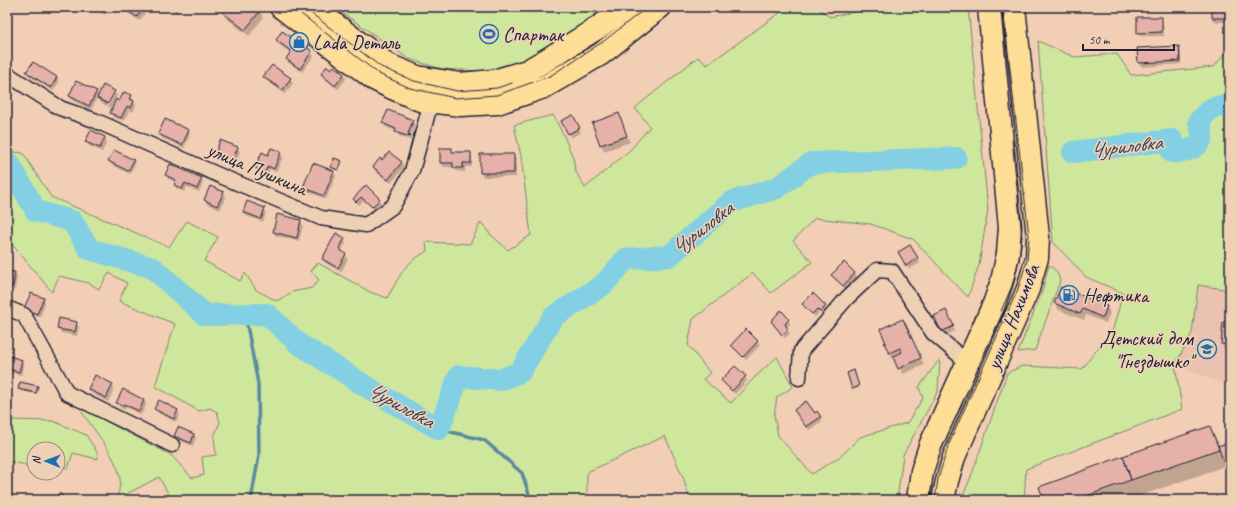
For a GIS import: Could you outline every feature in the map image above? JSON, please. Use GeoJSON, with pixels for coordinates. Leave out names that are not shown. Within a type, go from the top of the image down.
{"type":"FeatureCollection","features":[{"type":"Feature","properties":{"kind":"main road"},"geometry":{"type":"LineString","coordinates":[[281,7],[374,79],[390,88],[420,100],[461,105],[497,103],[544,87],[601,54],[660,7]]}},
{"type":"Feature","properties":{"kind":"main road"},"geometry":{"type":"LineString","coordinates":[[312,7],[388,65],[417,77],[460,84],[494,81],[527,71],[599,27],[626,7]]}},
{"type":"Feature","properties":{"kind":"main road","name":"улица Нахимова"},"geometry":{"type":"LineString","coordinates":[[918,500],[922,471],[930,446],[994,304],[1002,281],[1009,247],[1010,227],[989,7]]}},
{"type":"Feature","properties":{"kind":"main road","name":"улица Нахимова"},"geometry":{"type":"LineString","coordinates":[[943,500],[954,457],[1028,289],[1037,258],[1038,237],[1014,7]]}},
{"type":"Feature","properties":{"kind":"street","name":"улица Пушкина"},"geometry":{"type":"LineString","coordinates":[[7,74],[60,108],[94,120],[223,177],[321,218],[366,225],[393,206],[412,171],[431,102]]}},
{"type":"Feature","properties":{"kind":"street"},"geometry":{"type":"LineString","coordinates":[[799,378],[801,351],[847,298],[877,270],[892,270],[933,333],[968,363]]}},
{"type":"Feature","properties":{"kind":"street"},"geometry":{"type":"LineString","coordinates":[[7,308],[24,315],[67,393],[172,445]]}},
{"type":"Feature","properties":{"kind":"shaded area","name":"Детский дом \"Гнездышко\""},"geometry":{"type":"Polygon","coordinates":[[[1198,284],[1230,290],[1230,386],[1175,365],[1192,333],[1198,284]]]}},
{"type":"Feature","properties":{"kind":"green space"},"geometry":{"type":"Polygon","coordinates":[[[334,7],[604,7],[556,46],[518,63],[481,71],[442,69],[409,59],[334,7]]]}},
{"type":"Feature","properties":{"kind":"green space"},"geometry":{"type":"Polygon","coordinates":[[[788,7],[816,7],[830,17],[876,7],[968,7],[988,209],[979,265],[968,297],[913,239],[871,224],[815,218],[793,241],[812,262],[771,293],[753,273],[693,319],[688,345],[710,373],[703,379],[731,403],[754,378],[777,357],[793,387],[777,397],[774,415],[778,436],[812,474],[841,456],[860,437],[907,423],[923,398],[919,387],[940,359],[938,391],[903,455],[897,500],[690,500],[683,477],[665,436],[587,472],[587,500],[168,500],[169,495],[159,477],[117,499],[120,486],[118,470],[110,453],[82,412],[84,410],[171,455],[192,478],[204,475],[202,457],[216,455],[214,437],[220,422],[217,412],[210,408],[199,411],[155,386],[175,324],[119,301],[127,283],[109,273],[99,289],[89,283],[59,276],[52,292],[7,238],[7,144],[13,152],[23,153],[51,197],[169,247],[187,221],[218,237],[204,261],[240,281],[245,273],[256,290],[277,301],[292,292],[312,288],[319,280],[311,271],[318,263],[370,292],[387,298],[404,269],[413,260],[427,251],[426,242],[470,244],[481,222],[489,233],[508,250],[531,235],[521,156],[514,125],[553,115],[573,158],[575,170],[585,188],[630,150],[650,127],[635,108],[698,57],[707,65],[788,7]]]}},
{"type":"Feature","properties":{"kind":"green space"},"geometry":{"type":"Polygon","coordinates":[[[1038,41],[1074,57],[1117,54],[1131,75],[1214,67],[1230,47],[1230,290],[1198,285],[1192,333],[1175,365],[1182,409],[1026,469],[1024,500],[963,500],[963,496],[1007,373],[1022,366],[1082,369],[1113,329],[1123,293],[1086,277],[1053,242],[1038,41]]]}},
{"type":"Feature","properties":{"kind":"green space"},"geometry":{"type":"Polygon","coordinates":[[[1049,265],[1057,272],[1060,281],[1035,350],[1018,352],[1042,292],[1049,265]]]}},
{"type":"Feature","properties":{"kind":"green space"},"geometry":{"type":"Polygon","coordinates":[[[7,420],[53,421],[86,435],[97,452],[98,459],[73,453],[68,468],[66,468],[66,441],[26,441],[26,465],[7,461],[7,420]]]}},
{"type":"Feature","properties":{"kind":"building"},"geometry":{"type":"Polygon","coordinates":[[[122,7],[142,7],[143,8],[137,17],[122,7]]]}},
{"type":"Feature","properties":{"kind":"building"},"geometry":{"type":"Polygon","coordinates":[[[225,7],[255,7],[260,11],[245,30],[221,11],[225,7]]]}},
{"type":"Feature","properties":{"kind":"building"},"geometry":{"type":"Polygon","coordinates":[[[1212,7],[1230,7],[1230,18],[1212,18],[1212,7]]]}},
{"type":"Feature","properties":{"kind":"building"},"geometry":{"type":"Polygon","coordinates":[[[1137,17],[1162,17],[1162,32],[1137,33],[1137,17]]]}},
{"type":"Feature","properties":{"kind":"building"},"geometry":{"type":"Polygon","coordinates":[[[282,31],[312,51],[300,69],[286,59],[291,51],[276,40],[282,31]]]}},
{"type":"Feature","properties":{"kind":"building"},"geometry":{"type":"Polygon","coordinates":[[[1179,46],[1180,61],[1138,63],[1137,48],[1179,46]]]}},
{"type":"Feature","properties":{"kind":"building"},"geometry":{"type":"Polygon","coordinates":[[[33,62],[57,77],[51,88],[26,72],[33,62]]]}},
{"type":"Feature","properties":{"kind":"building"},"geometry":{"type":"Polygon","coordinates":[[[272,65],[291,78],[283,90],[263,77],[272,65]]]}},
{"type":"Feature","properties":{"kind":"building"},"geometry":{"type":"Polygon","coordinates":[[[327,66],[331,69],[334,66],[344,74],[335,86],[321,74],[327,66]]]}},
{"type":"Feature","properties":{"kind":"building"},"geometry":{"type":"Polygon","coordinates":[[[76,81],[97,91],[89,106],[69,96],[76,81]]]}},
{"type":"Feature","properties":{"kind":"building"},"geometry":{"type":"Polygon","coordinates":[[[103,85],[115,91],[108,104],[97,98],[103,85]]]}},
{"type":"Feature","properties":{"kind":"building"},"geometry":{"type":"Polygon","coordinates":[[[124,92],[132,95],[130,99],[134,101],[131,108],[127,106],[121,118],[110,113],[116,99],[119,101],[124,92]]]}},
{"type":"Feature","properties":{"kind":"building"},"geometry":{"type":"Polygon","coordinates":[[[388,110],[413,120],[408,134],[411,135],[410,137],[395,132],[396,129],[382,123],[388,110]]]}},
{"type":"Feature","properties":{"kind":"building"},"geometry":{"type":"Polygon","coordinates":[[[619,113],[627,136],[600,145],[592,123],[619,113]]]}},
{"type":"Feature","properties":{"kind":"building"},"geometry":{"type":"Polygon","coordinates":[[[573,115],[580,128],[568,134],[561,121],[573,115]]]}},
{"type":"Feature","properties":{"kind":"building"},"geometry":{"type":"Polygon","coordinates":[[[165,119],[189,130],[182,145],[158,134],[165,119]]]}},
{"type":"Feature","properties":{"kind":"building"},"geometry":{"type":"Polygon","coordinates":[[[91,130],[105,137],[100,148],[85,142],[91,130]]]}},
{"type":"Feature","properties":{"kind":"building"},"geometry":{"type":"Polygon","coordinates":[[[220,140],[238,147],[232,162],[215,155],[220,140]]]}},
{"type":"Feature","properties":{"kind":"building"},"geometry":{"type":"Polygon","coordinates":[[[271,148],[281,152],[274,169],[268,166],[265,172],[255,168],[262,152],[268,155],[271,148]]]}},
{"type":"Feature","properties":{"kind":"building"},"geometry":{"type":"Polygon","coordinates":[[[440,148],[452,148],[452,152],[471,152],[471,163],[463,163],[463,168],[453,168],[453,163],[440,163],[440,148]]]}},
{"type":"Feature","properties":{"kind":"building"},"geometry":{"type":"Polygon","coordinates":[[[114,150],[134,160],[128,171],[108,161],[114,150]]]}},
{"type":"Feature","properties":{"kind":"building"},"geometry":{"type":"Polygon","coordinates":[[[389,152],[402,162],[388,180],[373,167],[380,158],[382,160],[389,152]]]}},
{"type":"Feature","properties":{"kind":"building"},"geometry":{"type":"Polygon","coordinates":[[[480,154],[514,154],[514,173],[480,173],[480,154]]]}},
{"type":"Feature","properties":{"kind":"building"},"geometry":{"type":"Polygon","coordinates":[[[334,158],[342,161],[338,170],[331,167],[334,158]]]}},
{"type":"Feature","properties":{"kind":"building"},"geometry":{"type":"Polygon","coordinates":[[[313,163],[334,171],[324,196],[303,187],[313,163]]]}},
{"type":"Feature","properties":{"kind":"building"},"geometry":{"type":"Polygon","coordinates":[[[170,164],[202,178],[197,189],[185,183],[182,189],[174,185],[176,180],[165,175],[170,164]]]}},
{"type":"Feature","properties":{"kind":"building"},"geometry":{"type":"Polygon","coordinates":[[[366,185],[380,199],[372,207],[361,197],[356,202],[353,199],[366,185]]]}},
{"type":"Feature","properties":{"kind":"building"},"geometry":{"type":"Polygon","coordinates":[[[210,186],[224,192],[217,206],[204,200],[210,186]]]}},
{"type":"Feature","properties":{"kind":"building"},"geometry":{"type":"Polygon","coordinates":[[[247,201],[265,208],[261,219],[243,212],[247,201]]]}},
{"type":"Feature","properties":{"kind":"building"},"geometry":{"type":"Polygon","coordinates":[[[277,214],[301,220],[297,238],[273,232],[277,214]]]}},
{"type":"Feature","properties":{"kind":"building"},"geometry":{"type":"Polygon","coordinates":[[[336,233],[345,238],[339,249],[346,254],[338,268],[322,259],[336,233]]]}},
{"type":"Feature","properties":{"kind":"building"},"geometry":{"type":"Polygon","coordinates":[[[910,245],[918,258],[906,266],[898,252],[910,245]]]}},
{"type":"Feature","properties":{"kind":"building"},"geometry":{"type":"Polygon","coordinates":[[[844,262],[855,273],[843,286],[831,275],[844,262]]]}},
{"type":"Feature","properties":{"kind":"building"},"geometry":{"type":"Polygon","coordinates":[[[7,271],[15,272],[13,286],[7,286],[7,271]]]}},
{"type":"Feature","properties":{"kind":"building","name":"Нефтика"},"geometry":{"type":"Polygon","coordinates":[[[1061,287],[1107,306],[1103,318],[1083,309],[1080,314],[1054,303],[1061,287]]]}},
{"type":"Feature","properties":{"kind":"building"},"geometry":{"type":"Polygon","coordinates":[[[31,293],[44,298],[37,314],[24,308],[31,293]]]}},
{"type":"Feature","properties":{"kind":"building"},"geometry":{"type":"Polygon","coordinates":[[[813,293],[826,306],[820,312],[817,309],[812,314],[802,304],[813,293]]]}},
{"type":"Feature","properties":{"kind":"building"},"geometry":{"type":"Polygon","coordinates":[[[781,310],[789,319],[785,324],[788,329],[782,335],[771,321],[781,310]]]}},
{"type":"Feature","properties":{"kind":"building"},"geometry":{"type":"Polygon","coordinates":[[[946,310],[954,326],[941,332],[934,316],[946,310]]]}},
{"type":"Feature","properties":{"kind":"building"},"geometry":{"type":"Polygon","coordinates":[[[59,318],[77,322],[75,332],[57,329],[59,318]]]}},
{"type":"Feature","properties":{"kind":"building"},"geometry":{"type":"Polygon","coordinates":[[[903,319],[921,358],[898,369],[893,357],[902,352],[900,348],[889,353],[880,329],[903,319]]]}},
{"type":"Feature","properties":{"kind":"building"},"geometry":{"type":"Polygon","coordinates":[[[1223,322],[1230,322],[1230,345],[1221,344],[1223,322]]]}},
{"type":"Feature","properties":{"kind":"building"},"geometry":{"type":"Polygon","coordinates":[[[746,329],[758,341],[743,357],[731,345],[746,329]]]}},
{"type":"Feature","properties":{"kind":"building"},"geometry":{"type":"Polygon","coordinates":[[[7,355],[22,360],[19,372],[7,369],[7,355]]]}},
{"type":"Feature","properties":{"kind":"building"},"geometry":{"type":"Polygon","coordinates":[[[735,366],[746,376],[732,391],[721,380],[735,366]]]}},
{"type":"Feature","properties":{"kind":"building"},"geometry":{"type":"Polygon","coordinates":[[[854,370],[859,386],[852,389],[847,373],[854,370]]]}},
{"type":"Feature","properties":{"kind":"building"},"geometry":{"type":"Polygon","coordinates":[[[95,375],[113,384],[106,398],[88,389],[95,375]]]}},
{"type":"Feature","properties":{"kind":"building"},"geometry":{"type":"Polygon","coordinates":[[[20,382],[38,386],[36,393],[18,389],[20,382]]]}},
{"type":"Feature","properties":{"kind":"building"},"geometry":{"type":"Polygon","coordinates":[[[123,389],[144,400],[139,411],[124,404],[123,406],[116,403],[123,389]]]}},
{"type":"Feature","properties":{"kind":"building"},"geometry":{"type":"Polygon","coordinates":[[[159,400],[178,410],[174,419],[154,409],[159,400]]]}},
{"type":"Feature","properties":{"kind":"building"},"geometry":{"type":"Polygon","coordinates":[[[806,401],[815,413],[817,411],[821,417],[806,427],[794,410],[806,401]]]}},
{"type":"Feature","properties":{"kind":"building"},"geometry":{"type":"Polygon","coordinates":[[[1210,426],[1219,449],[1131,480],[1123,456],[1210,426]]]}},
{"type":"Feature","properties":{"kind":"building"},"geometry":{"type":"Polygon","coordinates":[[[178,427],[194,434],[191,443],[174,436],[178,427]]]}},
{"type":"Feature","properties":{"kind":"building"},"geometry":{"type":"Polygon","coordinates":[[[1230,442],[1230,464],[1225,466],[1218,446],[1230,442]]]}},
{"type":"Feature","properties":{"kind":"building"},"geometry":{"type":"Polygon","coordinates":[[[1123,456],[1131,480],[1075,500],[1044,500],[1039,487],[1123,456]]]}},
{"type":"Feature","properties":{"kind":"building"},"geometry":{"type":"Polygon","coordinates":[[[59,493],[68,500],[53,500],[59,493]]]}},
{"type":"Feature","properties":{"kind":"waterway","name":"Чуриловка"},"geometry":{"type":"LineString","coordinates":[[1073,152],[1172,140],[1172,152],[1190,149],[1197,145],[1202,137],[1199,121],[1215,107],[1230,106]]}},
{"type":"Feature","properties":{"kind":"waterway","name":"Чуриловка"},"geometry":{"type":"LineString","coordinates":[[7,162],[9,163],[36,211],[72,221],[89,249],[153,268],[205,315],[267,314],[299,344],[375,392],[439,429],[459,376],[500,380],[520,372],[553,317],[603,285],[626,259],[669,256],[731,202],[777,188],[811,163],[956,158]]}},
{"type":"Feature","properties":{"kind":"waterway"},"geometry":{"type":"LineString","coordinates":[[245,314],[258,384],[259,455],[251,500]]}},
{"type":"Feature","properties":{"kind":"waterway"},"geometry":{"type":"LineString","coordinates":[[439,429],[484,440],[522,473],[531,500]]}},
{"type":"Feature","properties":{"kind":"tram line"},"geometry":{"type":"LineString","coordinates":[[292,7],[379,74],[410,88],[455,98],[497,95],[550,76],[604,41],[647,7]]}},
{"type":"Feature","properties":{"kind":"tram line"},"geometry":{"type":"LineString","coordinates":[[303,7],[381,67],[414,81],[457,91],[497,88],[512,83]]}},
{"type":"Feature","properties":{"kind":"tram line"},"geometry":{"type":"LineString","coordinates":[[935,500],[938,479],[949,444],[1018,289],[1027,261],[1029,236],[1003,7]]}},
{"type":"Feature","properties":{"kind":"tram line"},"geometry":{"type":"LineString","coordinates":[[1001,311],[1012,286],[1019,260],[1022,237],[1012,140]]}},
{"type":"Feature","properties":{"kind":"place","name":"Спартак"},"geometry":{"type":"Point","coordinates":[489,34]}},
{"type":"Feature","properties":{"kind":"place","name":"Lada Dеталь"},"geometry":{"type":"Point","coordinates":[299,42]}},
{"type":"Feature","properties":{"kind":"place","name":"Нефтика"},"geometry":{"type":"Point","coordinates":[1069,295]}},
{"type":"Feature","properties":{"kind":"place","name":"Детский дом \"Гнездышко\""},"geometry":{"type":"Point","coordinates":[1207,349]}}]}
